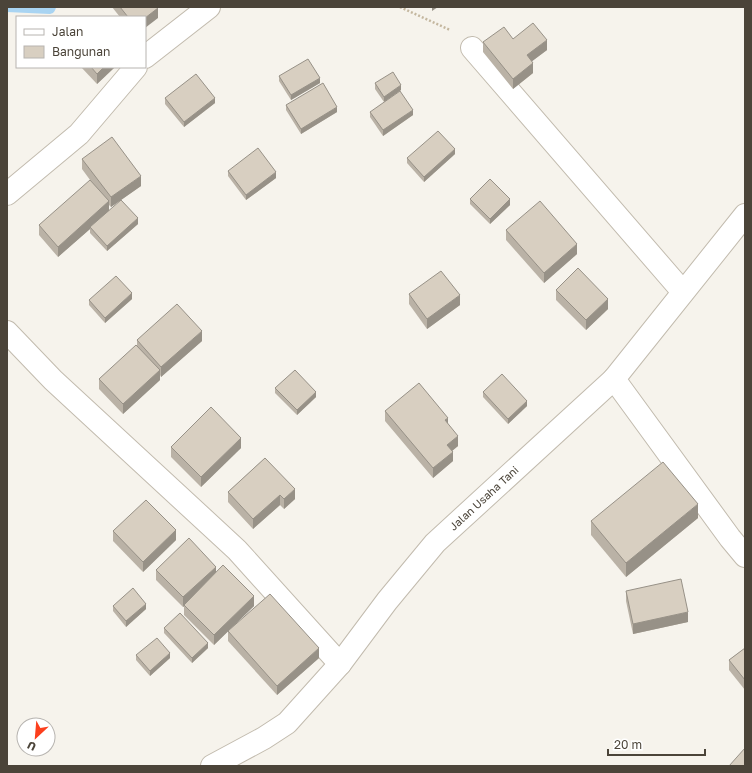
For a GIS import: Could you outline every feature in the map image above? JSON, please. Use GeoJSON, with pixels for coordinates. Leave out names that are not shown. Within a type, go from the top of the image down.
{"type":"FeatureCollection","features":[{"type":"Feature","properties":{"kind":"street"},"geometry":{"type":"LineString","coordinates":[[146,56],[209,7]]}},
{"type":"Feature","properties":{"kind":"street"},"geometry":{"type":"LineString","coordinates":[[472,48],[683,292]]}},
{"type":"Feature","properties":{"kind":"street"},"geometry":{"type":"LineString","coordinates":[[7,194],[79,134],[135,68]]}},
{"type":"Feature","properties":{"kind":"street","name":"Jalan Usaha Tani"},"geometry":{"type":"LineString","coordinates":[[212,766],[287,724],[340,664],[387,601],[435,543],[614,379],[745,215]]}},
{"type":"Feature","properties":{"kind":"street"},"geometry":{"type":"LineString","coordinates":[[7,332],[53,380],[237,550],[340,664]]}},
{"type":"Feature","properties":{"kind":"street"},"geometry":{"type":"LineString","coordinates":[[614,379],[730,538],[745,556]]}},
{"type":"Feature","properties":{"kind":"path"},"geometry":{"type":"LineString","coordinates":[[400,7],[447,28],[472,48]]}},
{"type":"Feature","properties":{"kind":"building"},"geometry":{"type":"Polygon","coordinates":[[[120,7],[158,8],[146,17],[146,16],[127,16],[120,7]]]}},
{"type":"Feature","properties":{"kind":"building"},"geometry":{"type":"Polygon","coordinates":[[[533,23],[547,40],[527,55],[533,63],[513,79],[483,42],[504,27],[513,39],[533,23]]]}},
{"type":"Feature","properties":{"kind":"building"},"geometry":{"type":"Polygon","coordinates":[[[308,59],[320,78],[291,95],[279,76],[308,59]]]}},
{"type":"Feature","properties":{"kind":"building"},"geometry":{"type":"Polygon","coordinates":[[[92,68],[103,68],[97,74],[92,68]]]}},
{"type":"Feature","properties":{"kind":"building"},"geometry":{"type":"Polygon","coordinates":[[[393,72],[401,85],[384,97],[375,83],[393,72]]]}},
{"type":"Feature","properties":{"kind":"building"},"geometry":{"type":"Polygon","coordinates":[[[196,74],[215,98],[184,122],[165,98],[196,74]]]}},
{"type":"Feature","properties":{"kind":"building"},"geometry":{"type":"Polygon","coordinates":[[[323,83],[337,107],[301,129],[286,105],[323,83]]]}},
{"type":"Feature","properties":{"kind":"building"},"geometry":{"type":"Polygon","coordinates":[[[400,91],[413,110],[383,130],[370,112],[400,91]]]}},
{"type":"Feature","properties":{"kind":"building"},"geometry":{"type":"Polygon","coordinates":[[[438,131],[455,149],[424,177],[407,158],[438,131]]]}},
{"type":"Feature","properties":{"kind":"building"},"geometry":{"type":"Polygon","coordinates":[[[112,137],[141,176],[111,197],[82,159],[112,137]]]}},
{"type":"Feature","properties":{"kind":"building"},"geometry":{"type":"Polygon","coordinates":[[[258,148],[276,172],[246,195],[228,171],[258,148]]]}},
{"type":"Feature","properties":{"kind":"building"},"geometry":{"type":"Polygon","coordinates":[[[490,179],[510,199],[490,219],[470,199],[490,179]]]}},
{"type":"Feature","properties":{"kind":"building"},"geometry":{"type":"Polygon","coordinates":[[[90,180],[109,201],[58,247],[39,225],[90,180]]]}},
{"type":"Feature","properties":{"kind":"building"},"geometry":{"type":"Polygon","coordinates":[[[121,200],[138,218],[107,246],[90,227],[121,200]]]}},
{"type":"Feature","properties":{"kind":"building"},"geometry":{"type":"Polygon","coordinates":[[[540,201],[577,244],[544,273],[506,230],[540,201]]]}},
{"type":"Feature","properties":{"kind":"building"},"geometry":{"type":"Polygon","coordinates":[[[578,268],[608,299],[586,320],[556,290],[578,268]]]}},
{"type":"Feature","properties":{"kind":"building"},"geometry":{"type":"Polygon","coordinates":[[[441,271],[460,295],[427,319],[409,294],[441,271]]]}},
{"type":"Feature","properties":{"kind":"building"},"geometry":{"type":"Polygon","coordinates":[[[116,276],[132,293],[105,318],[89,300],[116,276]]]}},
{"type":"Feature","properties":{"kind":"building"},"geometry":{"type":"Polygon","coordinates":[[[177,304],[202,331],[161,367],[137,340],[177,304]]]}},
{"type":"Feature","properties":{"kind":"building"},"geometry":{"type":"Polygon","coordinates":[[[136,345],[160,370],[123,404],[99,379],[136,345]]]}},
{"type":"Feature","properties":{"kind":"building"},"geometry":{"type":"Polygon","coordinates":[[[295,370],[316,392],[297,410],[275,388],[295,370]]]}},
{"type":"Feature","properties":{"kind":"building"},"geometry":{"type":"Polygon","coordinates":[[[502,374],[527,401],[508,419],[483,392],[502,374]]]}},
{"type":"Feature","properties":{"kind":"building"},"geometry":{"type":"Polygon","coordinates":[[[419,383],[448,418],[445,420],[458,436],[447,445],[453,452],[433,468],[385,411],[419,383]]]}},
{"type":"Feature","properties":{"kind":"building"},"geometry":{"type":"Polygon","coordinates":[[[211,407],[241,438],[201,477],[171,447],[211,407]]]}},
{"type":"Feature","properties":{"kind":"building"},"geometry":{"type":"Polygon","coordinates":[[[265,458],[295,489],[284,499],[280,495],[253,519],[228,492],[265,458]]]}},
{"type":"Feature","properties":{"kind":"building"},"geometry":{"type":"Polygon","coordinates":[[[663,462],[698,504],[626,563],[591,521],[663,462]]]}},
{"type":"Feature","properties":{"kind":"building"},"geometry":{"type":"Polygon","coordinates":[[[146,500],[176,530],[143,562],[113,531],[146,500]]]}},
{"type":"Feature","properties":{"kind":"building"},"geometry":{"type":"Polygon","coordinates":[[[189,538],[216,567],[183,597],[156,570],[189,538]]]}},
{"type":"Feature","properties":{"kind":"building"},"geometry":{"type":"Polygon","coordinates":[[[223,565],[254,596],[214,635],[184,605],[223,565]]]}},
{"type":"Feature","properties":{"kind":"building"},"geometry":{"type":"Polygon","coordinates":[[[681,579],[688,612],[633,624],[626,591],[681,579]]]}},
{"type":"Feature","properties":{"kind":"building"},"geometry":{"type":"Polygon","coordinates":[[[133,588],[146,604],[126,621],[113,606],[133,588]]]}},
{"type":"Feature","properties":{"kind":"building"},"geometry":{"type":"Polygon","coordinates":[[[270,594],[319,648],[277,686],[228,631],[270,594]]]}},
{"type":"Feature","properties":{"kind":"building"},"geometry":{"type":"Polygon","coordinates":[[[180,613],[208,643],[192,658],[164,628],[180,613]]]}},
{"type":"Feature","properties":{"kind":"building"},"geometry":{"type":"Polygon","coordinates":[[[157,638],[170,653],[150,671],[136,655],[157,638]]]}},
{"type":"Feature","properties":{"kind":"building"},"geometry":{"type":"Polygon","coordinates":[[[745,648],[745,680],[729,660],[745,648]]]}},
{"type":"Feature","properties":{"kind":"building"},"geometry":{"type":"Polygon","coordinates":[[[745,748],[745,766],[729,766],[745,748]]]}},
{"type":"Feature","properties":{"kind":"waterway"},"geometry":{"type":"LineString","coordinates":[[7,7],[50,9],[51,7]]}}]}
